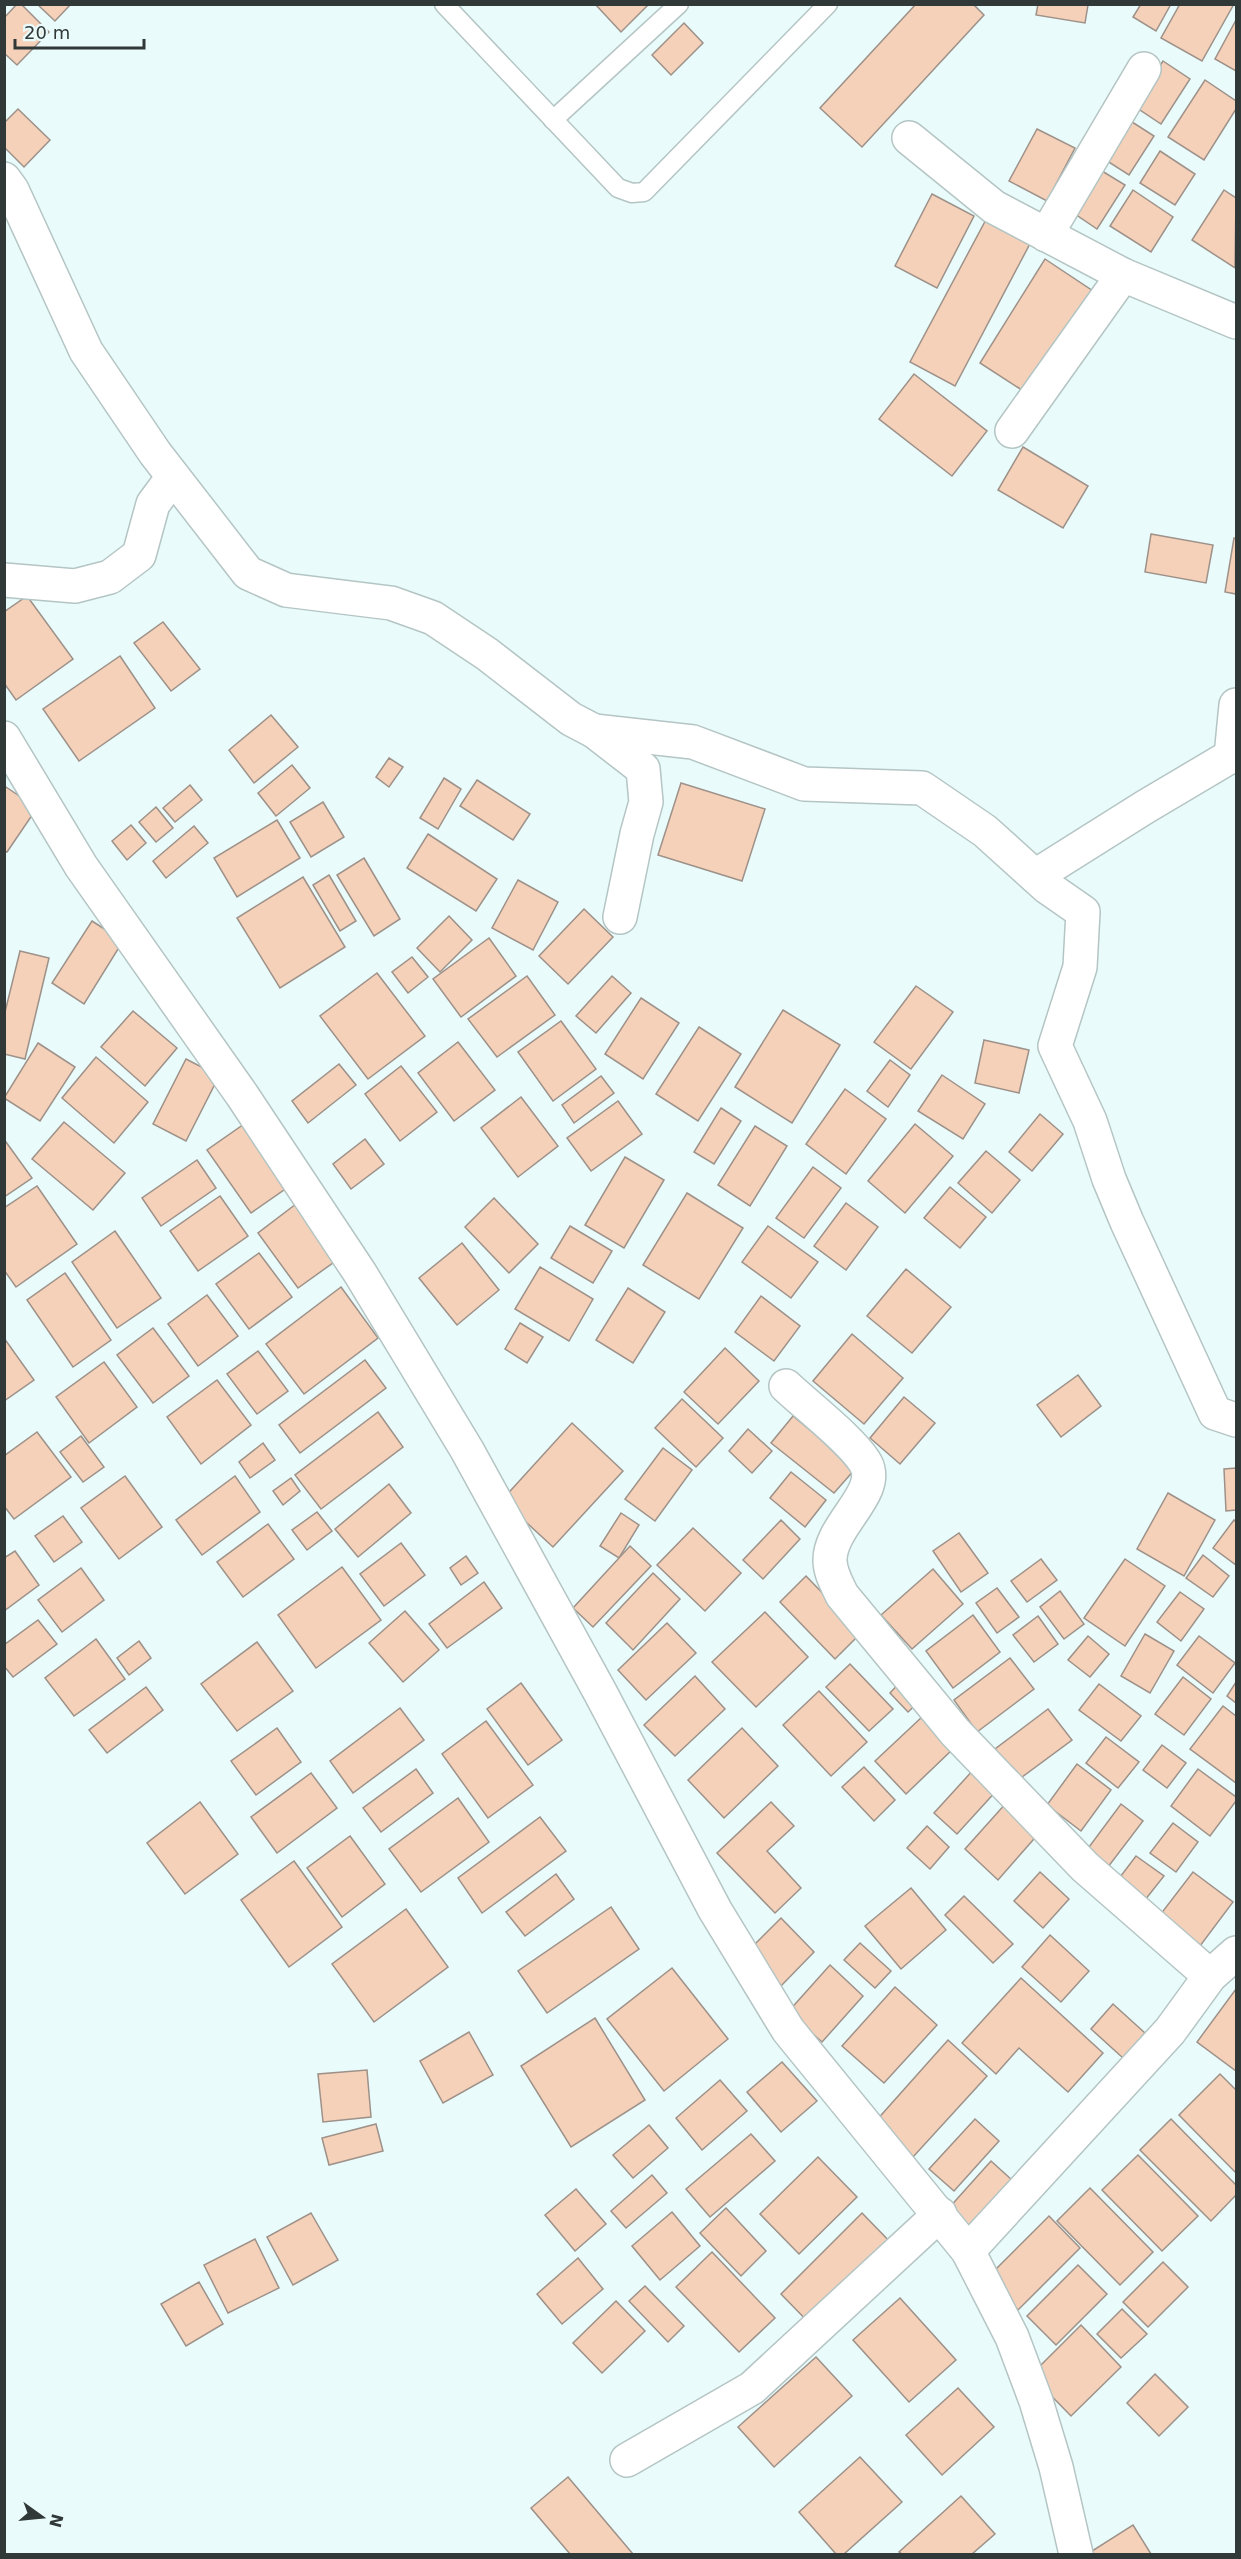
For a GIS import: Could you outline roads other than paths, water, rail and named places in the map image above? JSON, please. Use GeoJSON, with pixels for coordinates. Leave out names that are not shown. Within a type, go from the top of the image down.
{"type":"FeatureCollection","features":[{"type":"Feature","properties":{"kind":"street"},"geometry":{"type":"LineString","coordinates":[[1046,236],[1144,69]]}},
{"type":"Feature","properties":{"kind":"street"},"geometry":{"type":"LineString","coordinates":[[909,138],[994,207],[1046,236],[1123,275],[1233,315]]}},
{"type":"Feature","properties":{"kind":"street"},"geometry":{"type":"LineString","coordinates":[[4,178],[12,190],[86,351],[172,477],[248,573],[286,590],[391,603],[433,618],[487,654],[571,719],[594,730],[643,769],[646,802],[620,917]]}},
{"type":"Feature","properties":{"kind":"street"},"geometry":{"type":"LineString","coordinates":[[1012,430],[1123,275]]}},
{"type":"Feature","properties":{"kind":"street"},"geometry":{"type":"LineString","coordinates":[[4,580],[75,586],[110,577],[139,555],[153,504],[172,477]]}},
{"type":"Feature","properties":{"kind":"street"},"geometry":{"type":"LineString","coordinates":[[1037,875],[1144,807],[1231,756],[1236,705]]}},
{"type":"Feature","properties":{"kind":"street"},"geometry":{"type":"LineString","coordinates":[[594,730],[693,742],[804,784],[922,788],[985,831],[1047,886],[1083,912],[1080,967],[1056,1046],[1090,1121],[1109,1179],[1127,1222],[1215,1413],[1236,1420]]}},
{"type":"Feature","properties":{"kind":"street"},"geometry":{"type":"LineString","coordinates":[[4,738],[81,866],[249,1105],[360,1273],[443,1411],[600,1692],[715,1910],[788,2030],[968,2251],[1012,2337],[1036,2401],[1056,2467],[1076,2554]]}},
{"type":"Feature","properties":{"kind":"street"},"geometry":{"type":"LineString","coordinates":[[786,1386],[856,1451],[867,1465],[868,1475],[861,1502],[849,1514],[834,1542],[830,1560],[833,1575],[842,1595],[955,1732],[1085,1867],[1210,1976]]}},
{"type":"Feature","properties":{"kind":"street"},"geometry":{"type":"LineString","coordinates":[[968,2251],[1170,2031],[1210,1976],[1236,1953]]}},
{"type":"Feature","properties":{"kind":"street"},"geometry":{"type":"LineString","coordinates":[[627,2460],[752,2388],[940,2214]]}},
{"type":"Feature","properties":{"kind":"lane"},"geometry":{"type":"LineString","coordinates":[[444,4],[618,188],[632,193],[644,192],[828,4]]}},
{"type":"Feature","properties":{"kind":"lane"},"geometry":{"type":"LineString","coordinates":[[553,120],[679,4]]}}]}
